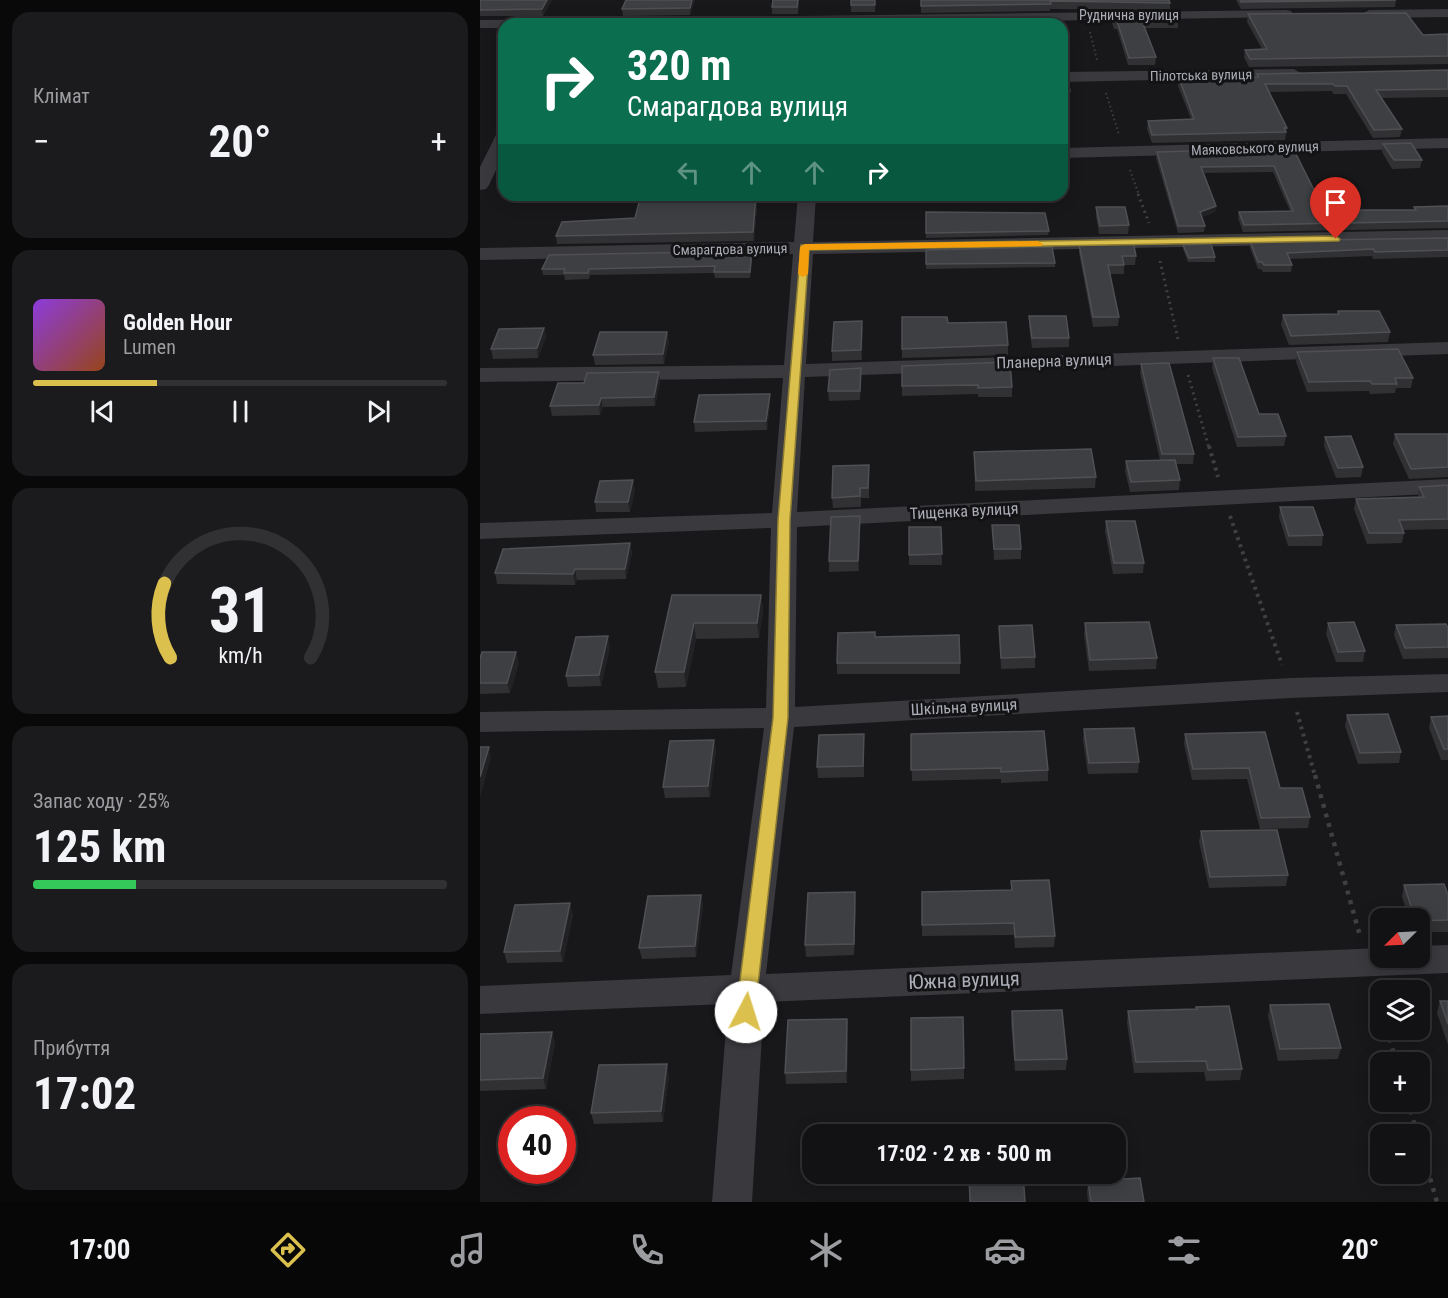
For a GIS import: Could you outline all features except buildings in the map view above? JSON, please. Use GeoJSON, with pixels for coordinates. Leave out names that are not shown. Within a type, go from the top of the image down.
{"type":"FeatureCollection","features":[{"type":"Feature","properties":{"kind":"street"},"geometry":{"type":"LineString","coordinates":[[560,18],[565,8]]}},
{"type":"Feature","properties":{"kind":"street"},"geometry":{"type":"LineString","coordinates":[[1355,14],[1448,13]]}},
{"type":"Feature","properties":{"kind":"street","name":"Руднична вулиця"},"geometry":{"type":"LineString","coordinates":[[776,18],[1296,14]]}},
{"type":"Feature","properties":{"kind":"street","name":"Руднична вулиця"},"geometry":{"type":"LineString","coordinates":[[480,24],[498,24]]}},
{"type":"Feature","properties":{"kind":"street","name":"Пілотська вулиця"},"geometry":{"type":"LineString","coordinates":[[1068,77],[1305,74]]}},
{"type":"Feature","properties":{"kind":"street","name":"Маяковського вулиця"},"geometry":{"type":"LineString","coordinates":[[1068,153],[1448,143]]}},
{"type":"Feature","properties":{"kind":"street"},"geometry":{"type":"LineString","coordinates":[[480,185],[492,160]]}},
{"type":"Feature","properties":{"kind":"street"},"geometry":{"type":"LineString","coordinates":[[732,1202],[747,989],[780,718],[784,520],[807,201]]}},
{"type":"Feature","properties":{"kind":"street","name":"Смарагдова вулиця"},"geometry":{"type":"LineString","coordinates":[[480,254],[1448,236]]}},
{"type":"Feature","properties":{"kind":"street","name":"Планерна вулиця"},"geometry":{"type":"LineString","coordinates":[[480,375],[796,371],[1448,348]]}},
{"type":"Feature","properties":{"kind":"street","name":"Тищенка вулиця"},"geometry":{"type":"LineString","coordinates":[[480,531],[784,520],[1448,486]]}},
{"type":"Feature","properties":{"kind":"street","name":"Шкільна вулиця"},"geometry":{"type":"LineString","coordinates":[[480,722],[780,718],[1278,689],[1448,683]]}},
{"type":"Feature","properties":{"kind":"street","name":"Южна вулиця"},"geometry":{"type":"LineString","coordinates":[[480,1000],[1448,959]]}},
{"type":"Feature","properties":{"kind":"path"},"geometry":{"type":"LineString","coordinates":[[1430,1178],[1437,1202]]}},
{"type":"Feature","properties":{"kind":"slow traffic"},"geometry":{"type":"LineString","coordinates":[[803,274],[805,247],[1038,244]]}},
{"type":"Feature","properties":{"kind":"route"},"geometry":{"type":"LineString","coordinates":[[746,1012],[780,718],[784,520],[805,247],[1336,239]]}}]}
